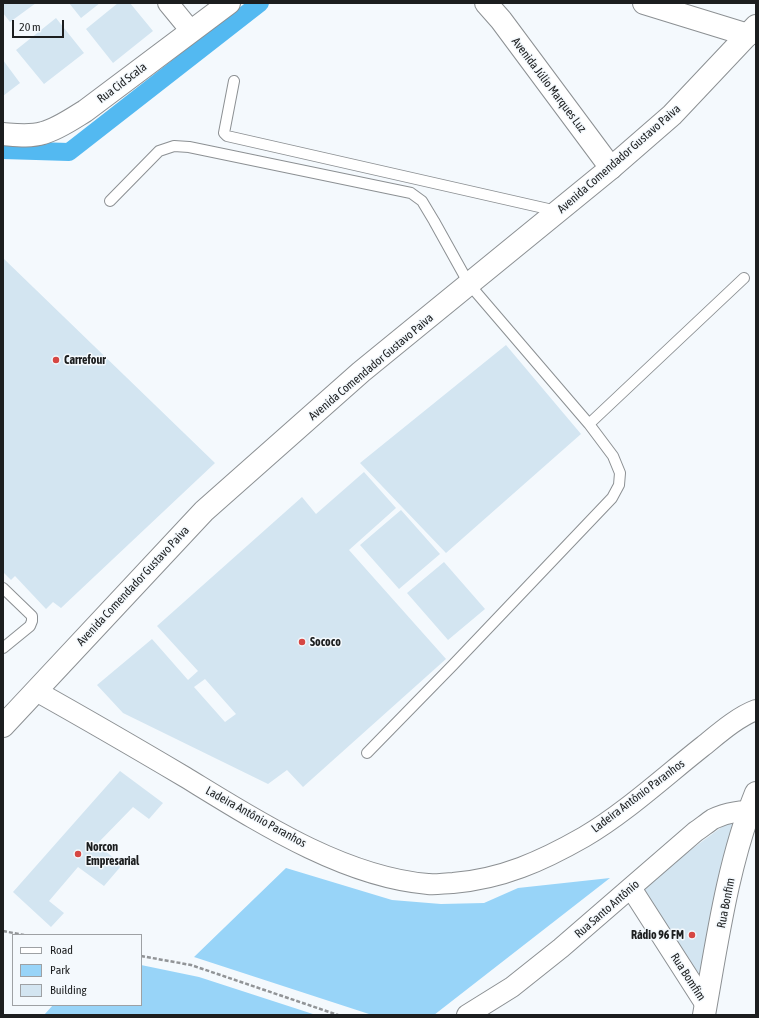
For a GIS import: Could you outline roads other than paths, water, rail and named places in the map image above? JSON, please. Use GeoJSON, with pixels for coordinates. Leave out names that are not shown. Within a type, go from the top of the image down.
{"type":"FeatureCollection","features":[{"type":"Feature","properties":{"kind":"main road","name":"Rua Cid Scala"},"geometry":{"type":"LineString","coordinates":[[3,134],[30,135],[43,133],[62,125],[84,111],[228,3]]}},
{"type":"Feature","properties":{"kind":"main road","name":"Avenida Júlio Marques Luz"},"geometry":{"type":"LineString","coordinates":[[486,3],[501,20],[611,168]]}},
{"type":"Feature","properties":{"kind":"main road"},"geometry":{"type":"LineString","coordinates":[[644,3],[752,31]]}},
{"type":"Feature","properties":{"kind":"main road","name":"Avenida Comendador Gustavo Paiva"},"geometry":{"type":"LineString","coordinates":[[3,726],[204,511],[361,372],[611,168],[672,115],[752,31]]}},
{"type":"Feature","properties":{"kind":"main road","name":"Rua Bonfim"},"geometry":{"type":"LineString","coordinates":[[705,1010],[729,882],[754,806]]}},
{"type":"Feature","properties":{"kind":"street"},"geometry":{"type":"LineString","coordinates":[[168,3],[191,31]]}},
{"type":"Feature","properties":{"kind":"street","name":"Ladeira Antônio Paranhos"},"geometry":{"type":"LineString","coordinates":[[36,691],[111,733],[274,830],[340,862],[394,879],[430,884],[475,881],[518,869],[557,852],[586,836],[616,816],[726,728],[756,710]]}},
{"type":"Feature","properties":{"kind":"street","name":"Rua Santo Antônio"},"geometry":{"type":"LineString","coordinates":[[467,1015],[512,987],[561,948],[695,832],[714,819],[754,806]]}},
{"type":"Feature","properties":{"kind":"street","name":"Rua Bomfim"},"geometry":{"type":"LineString","coordinates":[[631,888],[705,1010]]}},
{"type":"Feature","properties":{"kind":"lane"},"geometry":{"type":"LineString","coordinates":[[234,81],[224,133],[227,136],[558,211]]}},
{"type":"Feature","properties":{"kind":"lane"},"geometry":{"type":"LineString","coordinates":[[110,201],[159,152],[174,146],[189,147],[411,193],[422,201],[469,284],[589,424],[613,456],[620,472],[619,484],[612,498],[452,666],[366,753]]}},
{"type":"Feature","properties":{"kind":"lane"},"geometry":{"type":"LineString","coordinates":[[589,424],[744,278]]}},
{"type":"Feature","properties":{"kind":"lane"},"geometry":{"type":"LineString","coordinates":[[3,588],[32,616],[30,626],[3,648]]}},
{"type":"Feature","properties":{"kind":"waterway"},"geometry":{"type":"LineString","coordinates":[[3,150],[69,152],[260,3]]}},
{"type":"Feature","properties":{"kind":"place","name":"Carrefour"},"geometry":{"type":"Point","coordinates":[56,360]}},
{"type":"Feature","properties":{"kind":"place","name":"Sococo"},"geometry":{"type":"Point","coordinates":[302,642]}},
{"type":"Feature","properties":{"kind":"place","name":"Norcon Empresarial"},"geometry":{"type":"Point","coordinates":[78,854]}},
{"type":"Feature","properties":{"kind":"place","name":"Rádio 96 FM"},"geometry":{"type":"Point","coordinates":[692,935]}}]}
